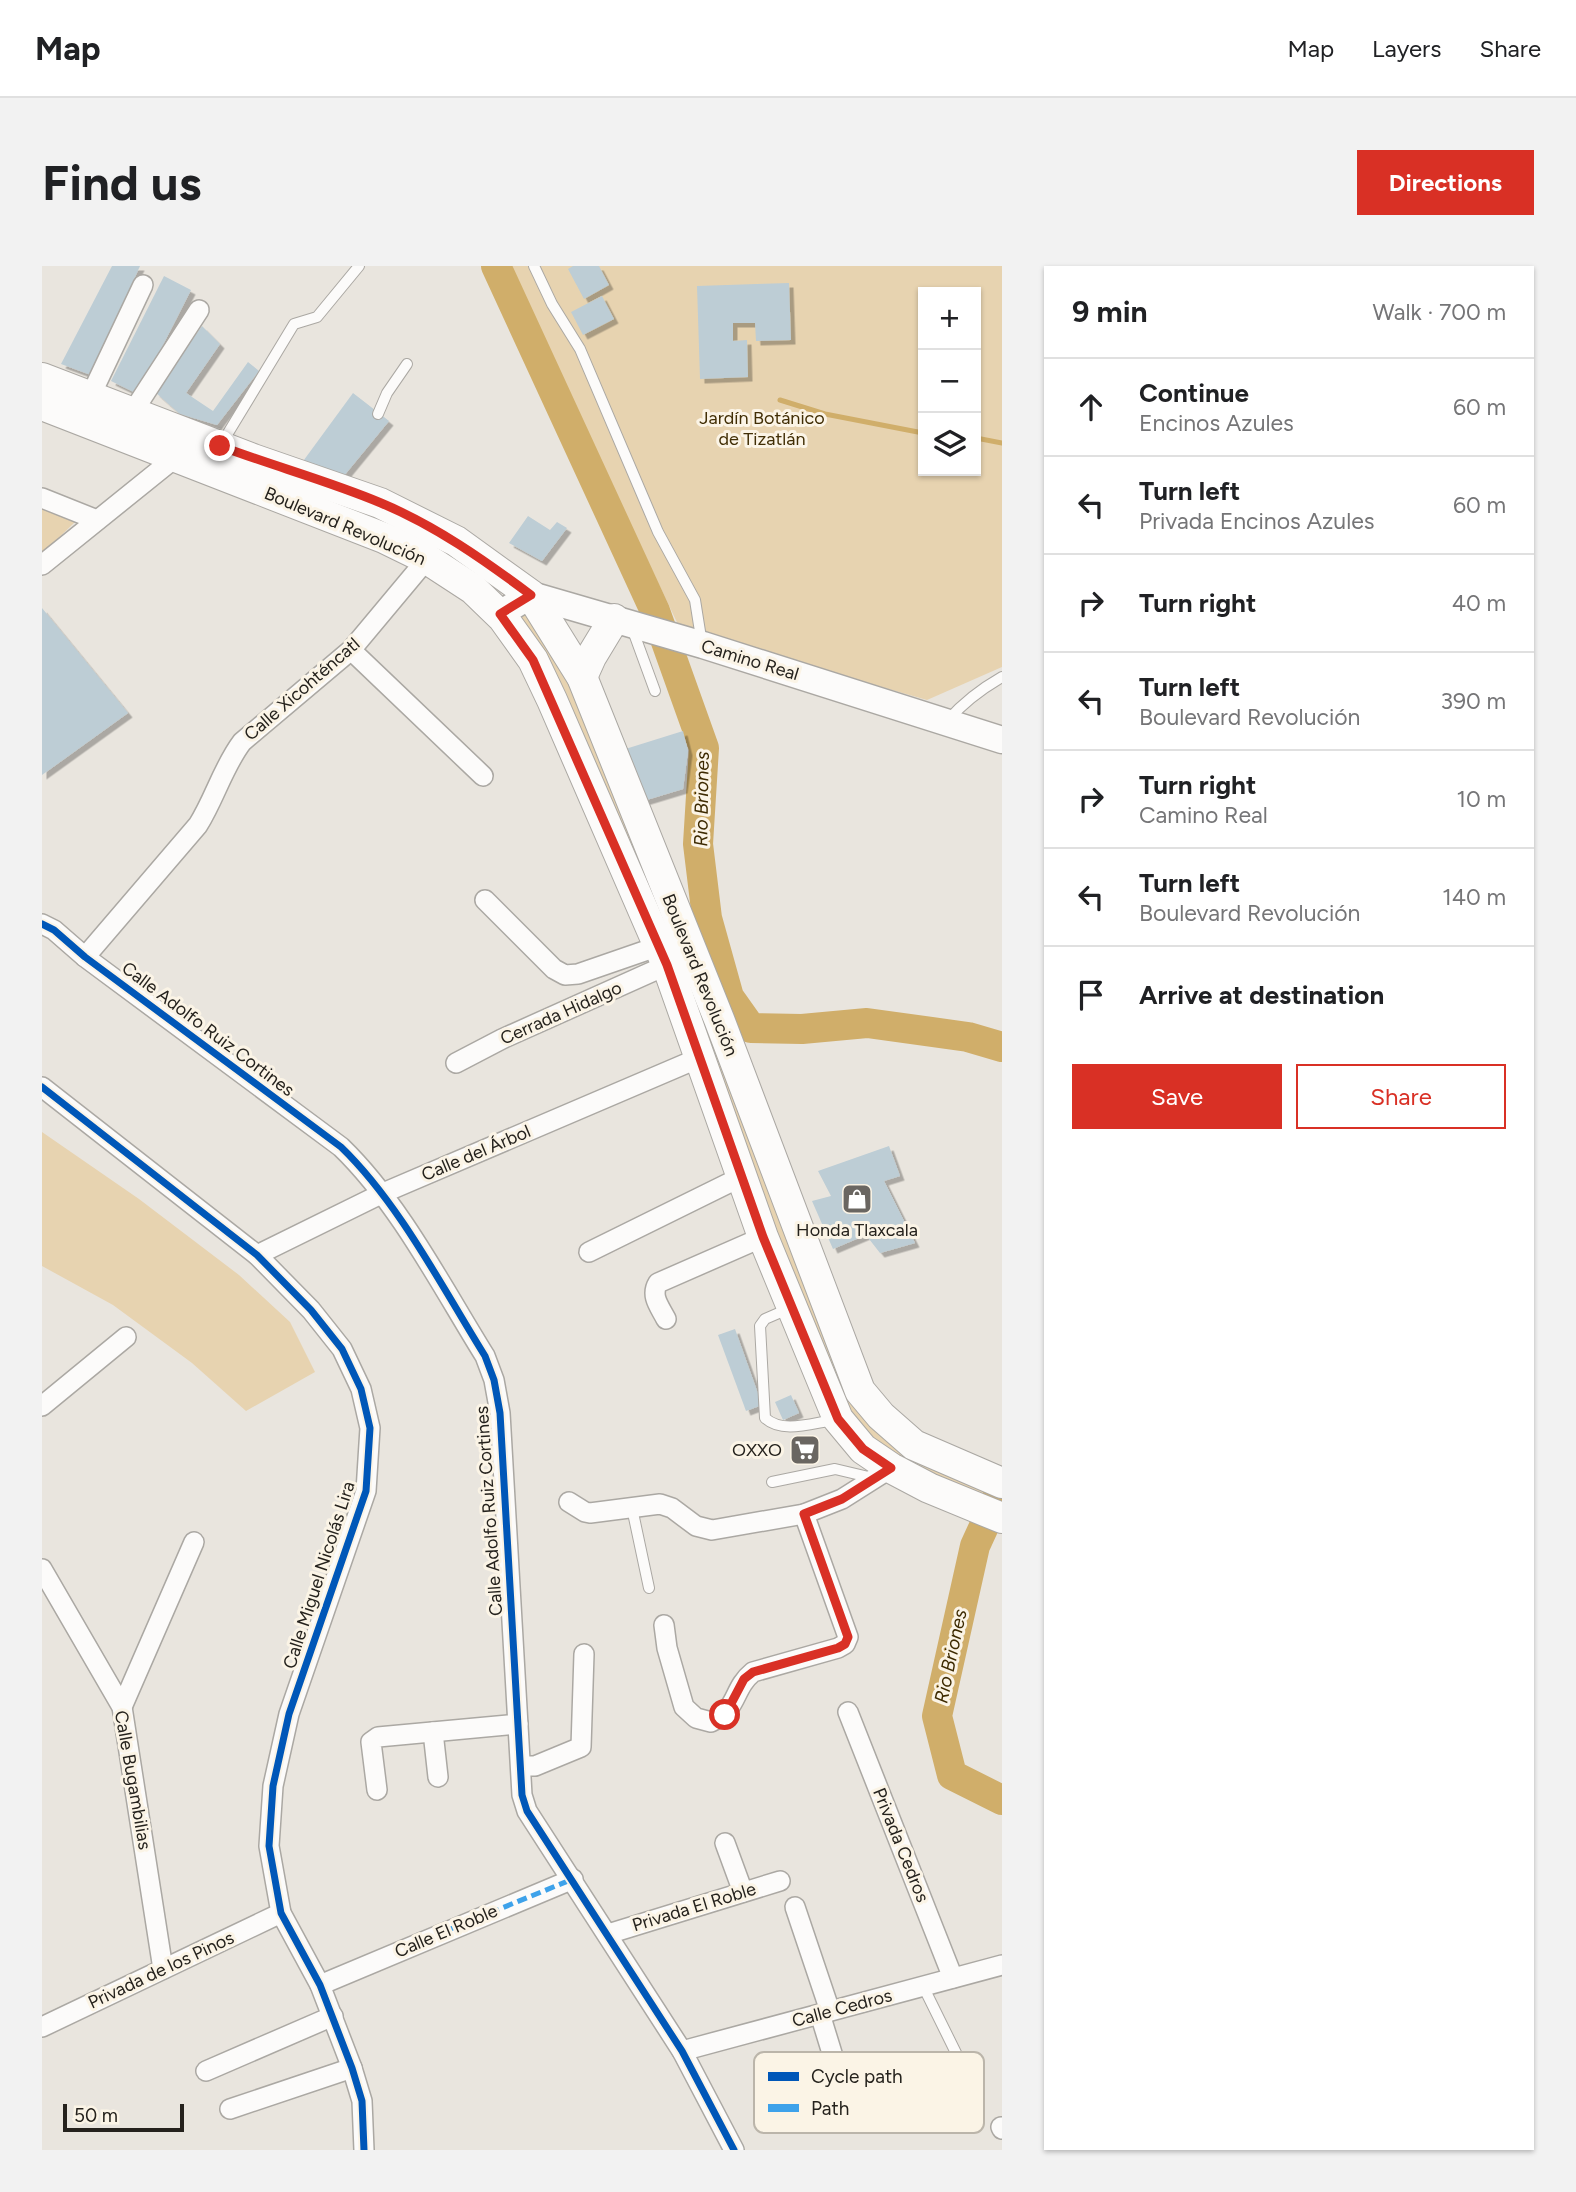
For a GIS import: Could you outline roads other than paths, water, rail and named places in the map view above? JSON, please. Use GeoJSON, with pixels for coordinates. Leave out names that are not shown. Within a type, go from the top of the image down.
{"type":"FeatureCollection","features":[{"type":"Feature","properties":{"kind":"main road","name":"Boulevard Revolución"},"geometry":{"type":"LineString","coordinates":[[42,378],[220,446],[328,480],[380,503],[456,541],[531,595],[582,677],[719,1019],[860,1391],[881,1416],[914,1445],[1002,1483]]}},
{"type":"Feature","properties":{"kind":"main road","name":"Boulevard Revolución"},"geometry":{"type":"LineString","coordinates":[[42,405],[384,538],[427,559],[473,589],[500,614],[533,660],[663,956],[763,1237],[838,1419],[883,1473],[929,1488],[1002,1518]]}},
{"type":"Feature","properties":{"kind":"main road","name":"Camino Real"},"geometry":{"type":"LineString","coordinates":[[531,595],[699,644],[1002,740]]}},
{"type":"Feature","properties":{"kind":"main road"},"geometry":{"type":"LineString","coordinates":[[500,614],[531,595]]}},
{"type":"Feature","properties":{"kind":"main road"},"geometry":{"type":"LineString","coordinates":[[582,677],[596,647],[629,623]]}},
{"type":"Feature","properties":{"kind":"street"},"geometry":{"type":"LineString","coordinates":[[90,397],[143,285]]}},
{"type":"Feature","properties":{"kind":"street"},"geometry":{"type":"LineString","coordinates":[[132,413],[199,310]]}},
{"type":"Feature","properties":{"kind":"street"},"geometry":{"type":"LineString","coordinates":[[42,565],[176,457]]}},
{"type":"Feature","properties":{"kind":"street"},"geometry":{"type":"LineString","coordinates":[[42,498],[97,520]]}},
{"type":"Feature","properties":{"kind":"street","name":"Calle Xicohténcatl"},"geometry":{"type":"LineString","coordinates":[[85,957],[198,825],[210,807],[230,758],[242,742],[351,650],[427,559]]}},
{"type":"Feature","properties":{"kind":"street"},"geometry":{"type":"LineString","coordinates":[[351,650],[483,776]]}},
{"type":"Feature","properties":{"kind":"street","name":"Cerrada Hidalgo"},"geometry":{"type":"LineString","coordinates":[[485,900],[554,969],[565,975],[663,956]]}},
{"type":"Feature","properties":{"kind":"street","name":"Calle Adolfo Ruiz Cortines"},"geometry":{"type":"LineString","coordinates":[[42,924],[54,930],[85,957],[341,1147],[383,1193],[485,1356],[494,1380],[499,1413],[522,1795],[527,1811],[682,2051],[734,2150]]}},
{"type":"Feature","properties":{"kind":"street","name":"Cerrada Hidalgo"},"geometry":{"type":"LineString","coordinates":[[456,1063],[663,956]]}},
{"type":"Feature","properties":{"kind":"street","name":"Calle del Árbol"},"geometry":{"type":"LineString","coordinates":[[257,1255],[383,1193],[699,1058]]}},
{"type":"Feature","properties":{"kind":"street","name":"Calle Miguel Nicolás Lira"},"geometry":{"type":"LineString","coordinates":[[42,1087],[257,1255],[311,1310],[342,1349],[361,1389],[370,1428],[366,1491],[289,1714],[273,1786],[269,1846],[281,1913],[320,1985],[352,2068],[362,2101],[364,2150]]}},
{"type":"Feature","properties":{"kind":"street"},"geometry":{"type":"LineString","coordinates":[[589,1252],[741,1177]]}},
{"type":"Feature","properties":{"kind":"street"},"geometry":{"type":"LineString","coordinates":[[666,1319],[654,1297],[658,1283],[763,1237]]}},
{"type":"Feature","properties":{"kind":"street"},"geometry":{"type":"LineString","coordinates":[[42,1406],[126,1336]]}},
{"type":"Feature","properties":{"kind":"street"},"geometry":{"type":"LineString","coordinates":[[42,1380],[60,1391]]}},
{"type":"Feature","properties":{"kind":"street"},"geometry":{"type":"LineString","coordinates":[[569,1502],[585,1513],[660,1504],[673,1508],[696,1525],[712,1530],[804,1514],[842,1499],[883,1473]]}},
{"type":"Feature","properties":{"kind":"street"},"geometry":{"type":"LineString","coordinates":[[664,1625],[667,1648],[684,1707],[696,1718],[711,1722],[725,1715],[744,1679],[753,1672],[845,1644],[848,1637],[804,1514]]}},
{"type":"Feature","properties":{"kind":"street"},"geometry":{"type":"LineString","coordinates":[[122,1707],[194,1542]]}},
{"type":"Feature","properties":{"kind":"street","name":"Calle Bugambilias"},"geometry":{"type":"LineString","coordinates":[[42,1569],[122,1707],[163,1969]]}},
{"type":"Feature","properties":{"kind":"street"},"geometry":{"type":"LineString","coordinates":[[521,1766],[535,1766],[581,1747],[584,1654]]}},
{"type":"Feature","properties":{"kind":"street","name":"Privada Cedros"},"geometry":{"type":"LineString","coordinates":[[848,1712],[953,1978]]}},
{"type":"Feature","properties":{"kind":"street"},"geometry":{"type":"LineString","coordinates":[[377,1790],[371,1742],[378,1737],[518,1724]]}},
{"type":"Feature","properties":{"kind":"street"},"geometry":{"type":"LineString","coordinates":[[433,1731],[438,1777]]}},
{"type":"Feature","properties":{"kind":"street"},"geometry":{"type":"LineString","coordinates":[[724,1843],[743,1892]]}},
{"type":"Feature","properties":{"kind":"street","name":"Calle El Roble"},"geometry":{"type":"LineString","coordinates":[[320,1985],[573,1879]]}},
{"type":"Feature","properties":{"kind":"street","name":"Privada El Roble"},"geometry":{"type":"LineString","coordinates":[[608,1934],[780,1881]]}},
{"type":"Feature","properties":{"kind":"street"},"geometry":{"type":"LineString","coordinates":[[795,1907],[834,2052]]}},
{"type":"Feature","properties":{"kind":"street","name":"Privada de los Pinos"},"geometry":{"type":"LineString","coordinates":[[42,2027],[281,1913]]}},
{"type":"Feature","properties":{"kind":"street","name":"Calle Cedros"},"geometry":{"type":"LineString","coordinates":[[682,2051],[1002,1965]]}},
{"type":"Feature","properties":{"kind":"street"},"geometry":{"type":"LineString","coordinates":[[206,2071],[333,2016]]}},
{"type":"Feature","properties":{"kind":"street"},"geometry":{"type":"LineString","coordinates":[[230,2109],[352,2068]]}},
{"type":"Feature","properties":{"kind":"lane"},"geometry":{"type":"LineString","coordinates":[[220,446],[295,324],[317,317],[359,266]]}},
{"type":"Feature","properties":{"kind":"lane"},"geometry":{"type":"LineString","coordinates":[[534,266],[552,304],[580,349],[659,532],[695,600],[699,644]]}},
{"type":"Feature","properties":{"kind":"lane"},"geometry":{"type":"LineString","coordinates":[[378,414],[387,393],[407,364]]}},
{"type":"Feature","properties":{"kind":"lane"},"geometry":{"type":"LineString","coordinates":[[629,623],[655,691]]}},
{"type":"Feature","properties":{"kind":"lane"},"geometry":{"type":"LineString","coordinates":[[946,722],[961,704],[1002,677]]}},
{"type":"Feature","properties":{"kind":"lane"},"geometry":{"type":"LineString","coordinates":[[792,1307],[765,1319],[760,1326],[765,1418],[772,1425],[782,1427],[838,1419]]}},
{"type":"Feature","properties":{"kind":"lane"},"geometry":{"type":"LineString","coordinates":[[772,1482],[835,1469],[883,1473]]}},
{"type":"Feature","properties":{"kind":"lane"},"geometry":{"type":"LineString","coordinates":[[632,1508],[649,1588]]}},
{"type":"Feature","properties":{"kind":"lane"},"geometry":{"type":"LineString","coordinates":[[923,1986],[956,2052]]}},
{"type":"Feature","properties":{"kind":"waterway","name":"Rio Briones"},"geometry":{"type":"LineString","coordinates":[[496,266],[655,611],[704,748],[698,844],[707,918],[729,997],[751,1028],[802,1029],[867,1023],[968,1037],[1002,1047]]}},
{"type":"Feature","properties":{"kind":"waterway"},"geometry":{"type":"LineString","coordinates":[[780,400],[825,414],[918,432]]}},
{"type":"Feature","properties":{"kind":"waterway"},"geometry":{"type":"LineString","coordinates":[[981,439],[1002,443]]}},
{"type":"Feature","properties":{"kind":"waterway","name":"Rio Briones"},"geometry":{"type":"LineString","coordinates":[[1002,1487],[975,1546],[937,1716],[952,1775],[1002,1800]]}},
{"type":"Feature","properties":{"kind":"place","name":"Honda Tlaxcala"},"geometry":{"type":"Point","coordinates":[857,1199]}},
{"type":"Feature","properties":{"kind":"place","name":"OXXO"},"geometry":{"type":"Point","coordinates":[805,1450]}},
{"type":"Feature","properties":{"kind":"park label","name":"Jardín Botánico de Tizatlán"},"geometry":{"type":"Point","coordinates":[762,428]}}]}
